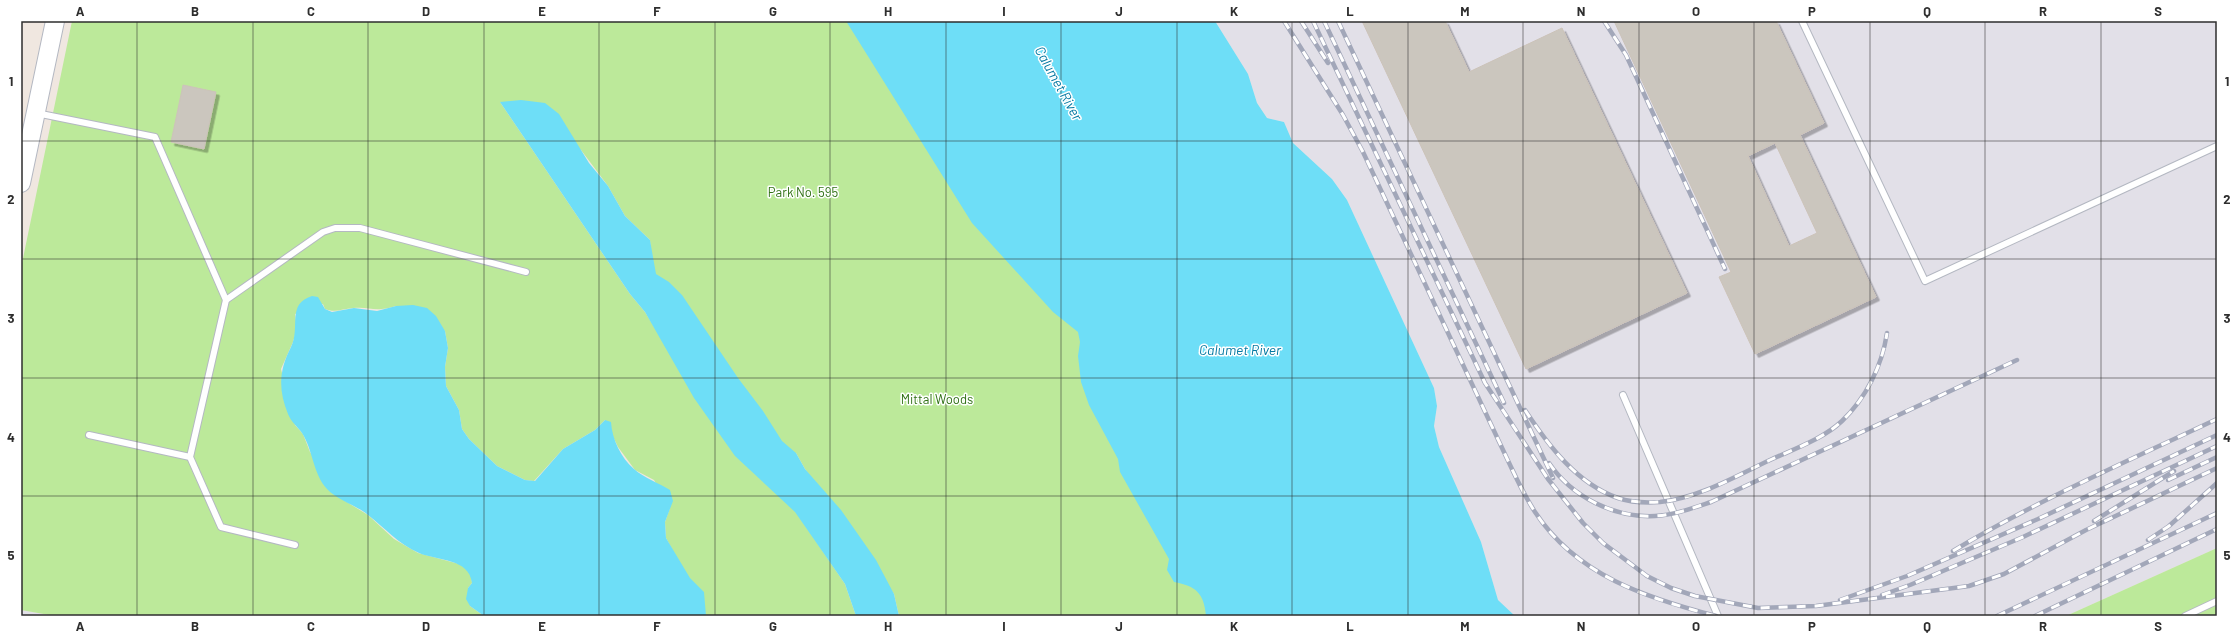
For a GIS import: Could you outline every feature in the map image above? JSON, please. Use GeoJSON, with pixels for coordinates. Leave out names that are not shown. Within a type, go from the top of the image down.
{"type":"FeatureCollection","features":[{"type":"Feature","properties":{"kind":"main road"},"geometry":{"type":"LineString","coordinates":[[21,183],[55,21]]}},
{"type":"Feature","properties":{"kind":"lane"},"geometry":{"type":"LineString","coordinates":[[1802,21],[1925,282],[2217,146]]}},
{"type":"Feature","properties":{"kind":"lane"},"geometry":{"type":"LineString","coordinates":[[36,113],[155,137],[226,300],[190,457],[221,527],[296,545]]}},
{"type":"Feature","properties":{"kind":"lane"},"geometry":{"type":"LineString","coordinates":[[226,300],[323,232],[335,228],[360,228],[526,272]]}},
{"type":"Feature","properties":{"kind":"lane"},"geometry":{"type":"LineString","coordinates":[[1623,395],[1718,616]]}},
{"type":"Feature","properties":{"kind":"lane"},"geometry":{"type":"LineString","coordinates":[[89,434],[190,457]]}},
{"type":"Feature","properties":{"kind":"lane"},"geometry":{"type":"LineString","coordinates":[[2185,616],[2217,601]]}},
{"type":"Feature","properties":{"kind":"shaded area"},"geometry":{"type":"Polygon","coordinates":[[[1215,21],[2217,21],[2217,548],[2066,616],[1515,616],[1498,600],[1481,542],[1439,447],[1434,426],[1437,406],[1434,388],[1347,200],[1332,179],[1293,143],[1284,122],[1267,118],[1257,103],[1248,74],[1215,21]]]}},
{"type":"Feature","properties":{"kind":"shaded area"},"geometry":{"type":"Polygon","coordinates":[[[21,610],[55,616],[21,616],[21,610]]]}},
{"type":"Feature","properties":{"kind":"green space"},"geometry":{"type":"Polygon","coordinates":[[[72,21],[886,21],[1096,354],[1211,616],[899,616],[894,594],[805,469],[796,453],[800,518],[845,584],[856,616],[678,616],[673,551],[666,538],[665,522],[670,508],[654,480],[635,470],[618,447],[605,420],[595,430],[563,449],[534,481],[525,480],[497,466],[469,439],[462,429],[459,410],[446,386],[445,367],[448,348],[445,331],[396,306],[382,309],[349,308],[332,311],[325,309],[323,304],[295,314],[297,328],[293,342],[281,369],[295,425],[303,434],[310,452],[345,501],[368,515],[394,539],[418,553],[463,565],[471,573],[472,583],[468,588],[470,606],[484,616],[55,616],[21,610],[21,268],[72,21]],[[500,102],[656,330],[650,240],[625,216],[608,186],[581,150],[500,102]]]}},
{"type":"Feature","properties":{"kind":"green space"},"geometry":{"type":"Polygon","coordinates":[[[2217,548],[2217,616],[2066,616],[2217,548]]]}},
{"type":"Feature","properties":{"kind":"water","name":"Calumet River"},"geometry":{"type":"Polygon","coordinates":[[[846,21],[1215,21],[1248,74],[1257,103],[1267,118],[1284,122],[1293,143],[1332,179],[1347,200],[1434,388],[1437,406],[1434,426],[1439,447],[1481,542],[1498,600],[1515,616],[1206,616],[1201,596],[1198,592],[1193,588],[1174,582],[1167,570],[1169,559],[1120,472],[1118,459],[1089,405],[1081,382],[1078,356],[1080,342],[1078,332],[1053,312],[972,223],[846,21]]]}},
{"type":"Feature","properties":{"kind":"water"},"geometry":{"type":"Polygon","coordinates":[[[521,100],[545,103],[559,114],[589,163],[608,186],[625,216],[650,240],[656,274],[669,282],[682,295],[738,378],[763,411],[782,441],[796,453],[805,469],[841,510],[876,560],[894,594],[899,616],[856,616],[845,584],[795,512],[735,456],[694,398],[645,312],[630,294],[500,102],[521,100]]]}},
{"type":"Feature","properties":{"kind":"water"},"geometry":{"type":"Polygon","coordinates":[[[312,296],[318,297],[325,309],[332,312],[354,308],[377,311],[396,306],[413,305],[427,308],[436,316],[445,331],[448,348],[445,367],[446,386],[459,410],[462,429],[469,439],[497,466],[525,480],[535,481],[563,449],[595,430],[605,420],[611,422],[615,441],[621,454],[629,465],[642,475],[670,490],[673,501],[665,522],[666,538],[690,578],[704,592],[706,616],[484,616],[470,606],[466,599],[468,588],[472,583],[470,575],[465,569],[452,562],[427,556],[411,549],[392,536],[363,511],[331,493],[322,483],[306,440],[288,414],[281,388],[284,364],[294,339],[297,310],[299,305],[304,300],[312,296]]]}},
{"type":"Feature","properties":{"kind":"building"},"geometry":{"type":"Polygon","coordinates":[[[1362,21],[1445,21],[1469,72],[1562,28],[1687,293],[1526,369],[1362,21]]]}},
{"type":"Feature","properties":{"kind":"building"},"geometry":{"type":"Polygon","coordinates":[[[1614,21],[1776,21],[1824,123],[1800,135],[1876,297],[1755,354],[1719,277],[1731,272],[1614,21]],[[1775,143],[1748,156],[1789,246],[1817,233],[1775,143]]]}},
{"type":"Feature","properties":{"kind":"building"},"geometry":{"type":"Polygon","coordinates":[[[183,85],[216,92],[204,149],[171,142],[183,85]]]}},
{"type":"Feature","properties":{"kind":"railway"},"geometry":{"type":"LineString","coordinates":[[1284,21],[1343,115],[1363,152],[1514,473],[1525,496],[1535,512],[1552,534],[1571,553],[1615,581],[1639,592],[1716,616]]}},
{"type":"Feature","properties":{"kind":"railway"},"geometry":{"type":"LineString","coordinates":[[1301,21],[1328,63]]}},
{"type":"Feature","properties":{"kind":"railway"},"geometry":{"type":"LineString","coordinates":[[1313,21],[1485,383],[1548,479],[1583,523],[1603,543],[1647,576],[1671,588],[1695,596],[1758,608],[1816,606],[1969,586],[2004,574],[2086,530],[2217,468]]}},
{"type":"Feature","properties":{"kind":"railway"},"geometry":{"type":"LineString","coordinates":[[1324,21],[1504,403]]}},
{"type":"Feature","properties":{"kind":"railway"},"geometry":{"type":"LineString","coordinates":[[1338,21],[1553,478]]}},
{"type":"Feature","properties":{"kind":"railway"},"geometry":{"type":"LineString","coordinates":[[1604,21],[1626,55],[1725,269]]}},
{"type":"Feature","properties":{"kind":"railway"},"geometry":{"type":"LineString","coordinates":[[1525,410],[1543,437],[1565,462],[1589,483],[1603,492],[1618,498],[1633,501],[1660,502],[1675,500],[1717,486],[1808,443],[1826,433],[1842,421],[1851,412],[1872,381],[1885,345],[1887,333]]}},
{"type":"Feature","properties":{"kind":"railway"},"geometry":{"type":"LineString","coordinates":[[1549,463],[1558,475],[1570,486],[1595,503],[1610,509],[1640,516],[1655,516],[1676,513],[1711,502],[2017,360]]}},
{"type":"Feature","properties":{"kind":"railway"},"geometry":{"type":"LineString","coordinates":[[1953,551],[1985,532],[2050,498],[2217,419]]}},
{"type":"Feature","properties":{"kind":"railway"},"geometry":{"type":"LineString","coordinates":[[1840,600],[1907,576],[2038,519],[2217,435]]}},
{"type":"Feature","properties":{"kind":"railway"},"geometry":{"type":"LineString","coordinates":[[1882,595],[1910,585],[2023,537],[2217,446]]}},
{"type":"Feature","properties":{"kind":"railway"},"geometry":{"type":"LineString","coordinates":[[2168,480],[2217,457]]}},
{"type":"Feature","properties":{"kind":"railway"},"geometry":{"type":"LineString","coordinates":[[2094,521],[2174,471]]}},
{"type":"Feature","properties":{"kind":"railway"},"geometry":{"type":"LineString","coordinates":[[2148,540],[2169,526],[2217,483]]}},
{"type":"Feature","properties":{"kind":"railway"},"geometry":{"type":"LineString","coordinates":[[1997,616],[2217,513]]}},
{"type":"Feature","properties":{"kind":"railway"},"geometry":{"type":"LineString","coordinates":[[2035,616],[2217,529]]}},
{"type":"Feature","properties":{"kind":"park label","name":"Park No. 595"},"geometry":{"type":"Point","coordinates":[803,192]}},
{"type":"Feature","properties":{"kind":"park label","name":"Mittal Woods"},"geometry":{"type":"Point","coordinates":[937,399]}}]}
